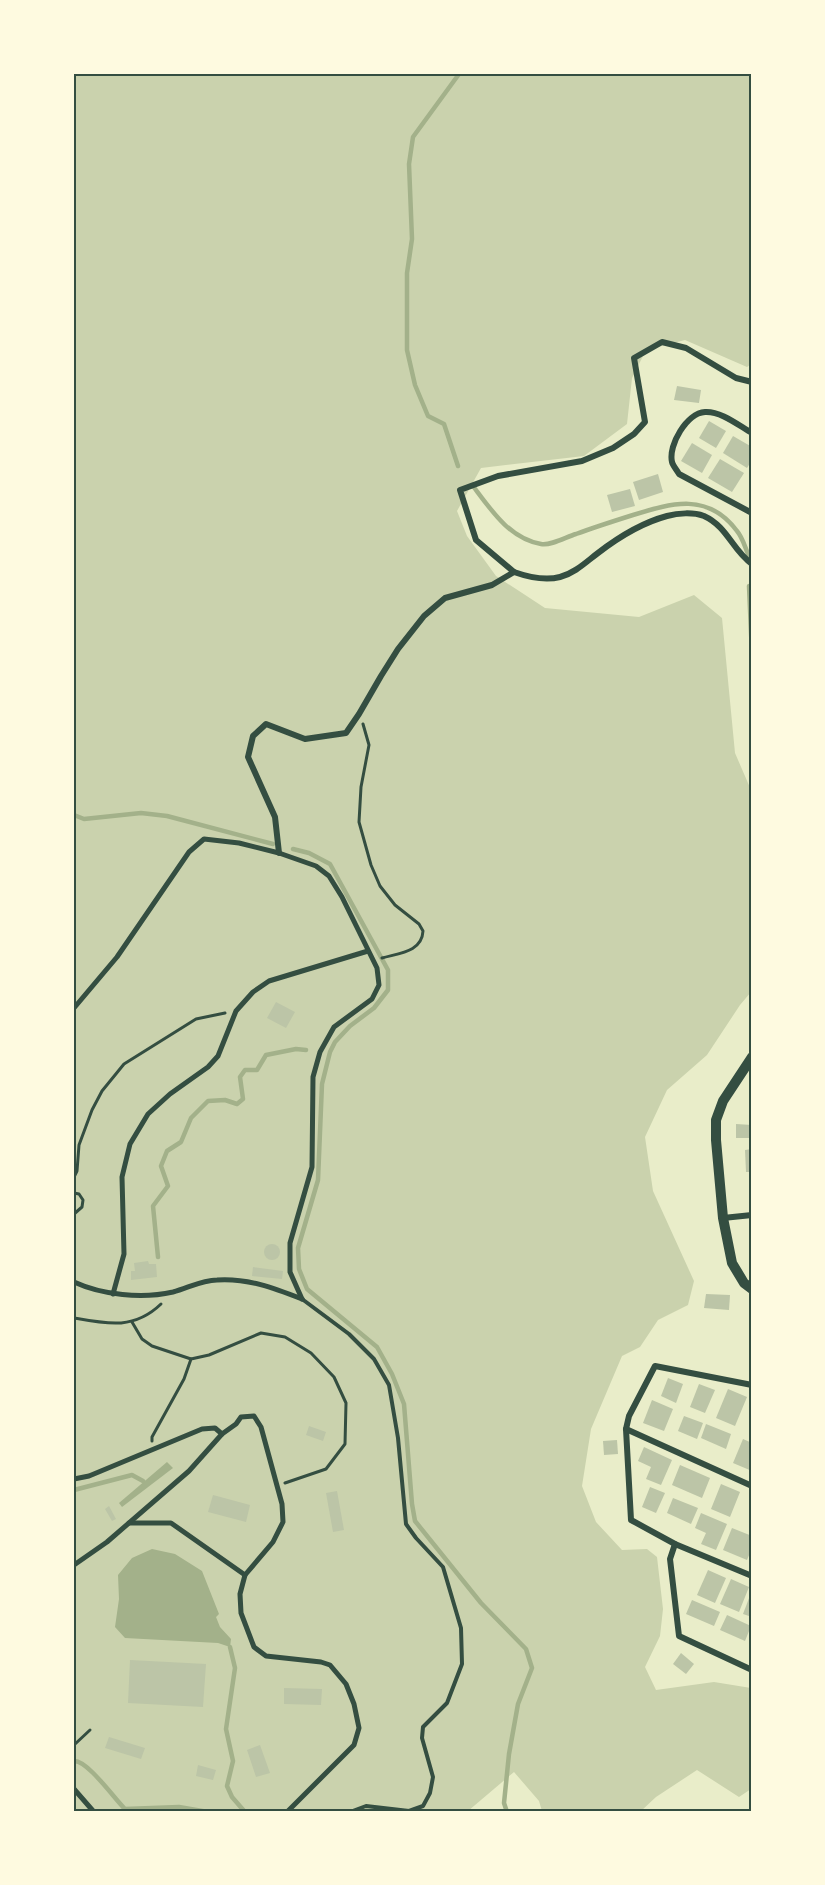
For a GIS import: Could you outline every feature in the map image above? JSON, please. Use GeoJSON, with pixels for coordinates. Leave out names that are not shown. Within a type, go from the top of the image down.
{"type":"FeatureCollection","features":[{"type":"Feature","properties":{"kind":"street"},"geometry":{"type":"LineString","coordinates":[[752,382],[736,378],[686,348],[662,342],[634,358],[645,422],[634,434],[612,448],[582,461],[498,476],[460,490],[476,540],[514,572],[532,578],[558,578],[577,570],[630,530],[679,513],[702,515],[718,525],[731,539],[741,557],[752,564]]}},
{"type":"Feature","properties":{"kind":"street"},"geometry":{"type":"LineString","coordinates":[[752,433],[719,415],[708,411],[698,413],[690,418],[672,450],[672,463],[679,474],[752,513]]}},
{"type":"Feature","properties":{"kind":"street"},"geometry":{"type":"LineString","coordinates":[[279,853],[275,817],[248,757],[253,736],[266,724],[305,739],[346,734],[386,667],[424,616],[445,598],[492,585],[514,572]]}},
{"type":"Feature","properties":{"kind":"street"},"geometry":{"type":"LineString","coordinates":[[74,1008],[117,957],[189,852],[204,839],[238,843],[279,853],[316,866],[329,876],[342,897],[377,968],[379,985],[372,999],[334,1027],[320,1052],[313,1077],[312,1167],[290,1243],[290,1272],[302,1299]]}},
{"type":"Feature","properties":{"kind":"street"},"geometry":{"type":"LineString","coordinates":[[113,1294],[124,1254],[122,1177],[130,1144],[148,1114],[170,1094],[208,1068],[218,1056],[236,1011],[253,992],[269,981],[368,951]]}},
{"type":"Feature","properties":{"kind":"street"},"geometry":{"type":"LineString","coordinates":[[752,1057],[723,1101],[716,1120],[723,1218],[732,1263],[744,1283],[752,1289]]}},
{"type":"Feature","properties":{"kind":"street"},"geometry":{"type":"LineString","coordinates":[[723,1218],[752,1215]]}},
{"type":"Feature","properties":{"kind":"street"},"geometry":{"type":"LineString","coordinates":[[74,1282],[93,1291],[113,1294],[173,1292],[214,1280],[238,1279],[263,1284],[302,1299]]}},
{"type":"Feature","properties":{"kind":"street"},"geometry":{"type":"LineString","coordinates":[[752,1385],[655,1366],[628,1416],[626,1429],[631,1520],[675,1544],[752,1576]]}},
{"type":"Feature","properties":{"kind":"street"},"geometry":{"type":"LineString","coordinates":[[74,1565],[107,1542],[189,1471],[222,1434],[236,1424],[241,1416],[254,1416],[261,1427],[282,1504],[282,1522],[273,1542],[245,1575],[240,1594],[241,1613],[254,1647],[266,1656],[330,1665],[346,1684],[354,1704],[359,1728],[354,1745],[287,1812]]}},
{"type":"Feature","properties":{"kind":"street"},"geometry":{"type":"LineString","coordinates":[[74,1479],[89,1476],[202,1429],[215,1428],[222,1434]]}},
{"type":"Feature","properties":{"kind":"street"},"geometry":{"type":"LineString","coordinates":[[626,1429],[752,1486]]}},
{"type":"Feature","properties":{"kind":"street"},"geometry":{"type":"LineString","coordinates":[[129,1523],[171,1523],[245,1575]]}},
{"type":"Feature","properties":{"kind":"street"},"geometry":{"type":"LineString","coordinates":[[675,1544],[670,1559],[679,1636],[752,1670]]}},
{"type":"Feature","properties":{"kind":"street"},"geometry":{"type":"LineString","coordinates":[[74,1789],[94,1812]]}},
{"type":"Feature","properties":{"kind":"lane"},"geometry":{"type":"LineString","coordinates":[[302,1299],[349,1334],[374,1359],[389,1385],[398,1438],[406,1524],[443,1566],[461,1628],[462,1664],[447,1703],[423,1727],[422,1737],[433,1777],[430,1793],[423,1806],[409,1811],[366,1806],[350,1812]]}},
{"type":"Feature","properties":{"kind":"path"},"geometry":{"type":"LineString","coordinates":[[359,714],[369,745],[361,787],[359,822],[371,866],[380,886],[395,905],[419,924],[423,931],[420,943],[412,950],[391,955]]}},
{"type":"Feature","properties":{"kind":"path"},"geometry":{"type":"LineString","coordinates":[[74,1178],[79,1145],[92,1110],[102,1090],[124,1064],[196,1019],[236,1011]]}},
{"type":"Feature","properties":{"kind":"path"},"geometry":{"type":"LineString","coordinates":[[74,1193],[79,1194],[83,1200],[82,1207],[74,1214]]}},
{"type":"Feature","properties":{"kind":"path"},"geometry":{"type":"LineString","coordinates":[[74,1318],[120,1325],[132,1322],[158,1307],[173,1292]]}},
{"type":"Feature","properties":{"kind":"path"},"geometry":{"type":"LineString","coordinates":[[132,1322],[142,1339],[152,1346],[191,1359],[208,1355],[261,1333],[285,1337],[310,1353],[334,1377],[346,1403],[345,1444],[326,1469],[277,1486]]}},
{"type":"Feature","properties":{"kind":"path"},"geometry":{"type":"LineString","coordinates":[[152,1437],[184,1379],[191,1359]]}},
{"type":"Feature","properties":{"kind":"path"},"geometry":{"type":"LineString","coordinates":[[74,1745],[90,1730]]}},
{"type":"Feature","properties":{"kind":"shaded area"},"geometry":{"type":"Polygon","coordinates":[[[74,74],[751,74],[751,364],[747,367],[685,340],[646,350],[632,378],[627,424],[584,456],[481,468],[457,511],[467,536],[496,576],[545,608],[639,617],[694,595],[722,618],[735,753],[751,790],[751,992],[707,1055],[667,1090],[645,1137],[653,1191],[694,1281],[688,1305],[658,1320],[640,1347],[622,1356],[591,1429],[582,1486],[596,1522],[622,1550],[647,1549],[657,1557],[663,1609],[660,1636],[645,1667],[656,1690],[714,1682],[751,1688],[751,1789],[739,1797],[697,1770],[656,1797],[641,1811],[542,1811],[539,1801],[514,1772],[468,1811],[74,1811],[74,74]]]}},
{"type":"Feature","properties":{"kind":"shaded area"},"geometry":{"type":"Polygon","coordinates":[[[167,1462],[173,1468],[122,1507],[119,1503],[167,1462]]]}},
{"type":"Feature","properties":{"kind":"shaded area"},"geometry":{"type":"Polygon","coordinates":[[[152,1549],[175,1554],[202,1571],[219,1614],[216,1617],[220,1627],[231,1639],[230,1647],[218,1643],[125,1638],[115,1627],[119,1599],[118,1575],[132,1558],[152,1549]]]}},
{"type":"Feature","properties":{"kind":"building"},"geometry":{"type":"Polygon","coordinates":[[[677,386],[701,390],[699,403],[674,400],[677,386]]]}},
{"type":"Feature","properties":{"kind":"building"},"geometry":{"type":"Polygon","coordinates":[[[709,421],[726,431],[716,448],[699,438],[709,421]]]}},
{"type":"Feature","properties":{"kind":"building"},"geometry":{"type":"Polygon","coordinates":[[[733,436],[752,447],[752,460],[747,468],[723,453],[733,436]]]}},
{"type":"Feature","properties":{"kind":"building"},"geometry":{"type":"Polygon","coordinates":[[[692,443],[712,455],[702,473],[681,461],[692,443]]]}},
{"type":"Feature","properties":{"kind":"building"},"geometry":{"type":"Polygon","coordinates":[[[720,459],[744,473],[732,492],[708,478],[720,459]]]}},
{"type":"Feature","properties":{"kind":"building"},"geometry":{"type":"Polygon","coordinates":[[[658,474],[663,492],[639,500],[633,482],[658,474]]]}},
{"type":"Feature","properties":{"kind":"building"},"geometry":{"type":"Polygon","coordinates":[[[630,489],[635,506],[612,512],[607,495],[630,489]]]}},
{"type":"Feature","properties":{"kind":"building"},"geometry":{"type":"Polygon","coordinates":[[[276,1002],[295,1012],[286,1028],[267,1018],[276,1002]]]}},
{"type":"Feature","properties":{"kind":"building"},"geometry":{"type":"Polygon","coordinates":[[[736,1124],[752,1125],[752,1138],[736,1138],[736,1124]]]}},
{"type":"Feature","properties":{"kind":"building"},"geometry":{"type":"Polygon","coordinates":[[[752,1149],[752,1172],[746,1172],[745,1150],[752,1149]]]}},
{"type":"Feature","properties":{"kind":"building"},"geometry":{"type":"Polygon","coordinates":[[[269,1244],[275,1244],[280,1252],[278,1258],[269,1260],[264,1255],[264,1249],[269,1244]]]}},
{"type":"Feature","properties":{"kind":"building"},"geometry":{"type":"Polygon","coordinates":[[[148,1261],[149,1264],[156,1264],[157,1277],[131,1280],[131,1271],[135,1271],[134,1263],[148,1261]]]}},
{"type":"Feature","properties":{"kind":"building"},"geometry":{"type":"Polygon","coordinates":[[[253,1267],[283,1271],[282,1279],[252,1276],[253,1267]]]}},
{"type":"Feature","properties":{"kind":"building"},"geometry":{"type":"Polygon","coordinates":[[[706,1294],[730,1295],[729,1310],[704,1308],[706,1294]]]}},
{"type":"Feature","properties":{"kind":"building"},"geometry":{"type":"Polygon","coordinates":[[[668,1378],[683,1384],[676,1403],[661,1396],[668,1378]]]}},
{"type":"Feature","properties":{"kind":"building"},"geometry":{"type":"Polygon","coordinates":[[[699,1384],[715,1390],[705,1413],[690,1407],[699,1384]]]}},
{"type":"Feature","properties":{"kind":"building"},"geometry":{"type":"Polygon","coordinates":[[[728,1389],[747,1397],[735,1426],[716,1418],[728,1389]]]}},
{"type":"Feature","properties":{"kind":"building"},"geometry":{"type":"Polygon","coordinates":[[[652,1400],[673,1409],[664,1431],[643,1423],[652,1400]]]}},
{"type":"Feature","properties":{"kind":"building"},"geometry":{"type":"Polygon","coordinates":[[[684,1416],[703,1423],[697,1439],[678,1431],[684,1416]]]}},
{"type":"Feature","properties":{"kind":"building"},"geometry":{"type":"Polygon","coordinates":[[[706,1424],[731,1434],[726,1449],[701,1438],[706,1424]]]}},
{"type":"Feature","properties":{"kind":"building"},"geometry":{"type":"Polygon","coordinates":[[[309,1426],[326,1432],[323,1441],[306,1435],[309,1426]]]}},
{"type":"Feature","properties":{"kind":"building"},"geometry":{"type":"Polygon","coordinates":[[[743,1439],[752,1443],[752,1471],[733,1463],[743,1439]]]}},
{"type":"Feature","properties":{"kind":"building"},"geometry":{"type":"Polygon","coordinates":[[[617,1440],[618,1454],[604,1455],[603,1441],[617,1440]]]}},
{"type":"Feature","properties":{"kind":"building"},"geometry":{"type":"Polygon","coordinates":[[[644,1447],[672,1460],[661,1485],[646,1479],[651,1467],[638,1461],[644,1447]]]}},
{"type":"Feature","properties":{"kind":"building"},"geometry":{"type":"Polygon","coordinates":[[[680,1465],[710,1478],[702,1498],[672,1485],[680,1465]]]}},
{"type":"Feature","properties":{"kind":"building"},"geometry":{"type":"Polygon","coordinates":[[[721,1484],[740,1492],[730,1517],[711,1509],[721,1484]]]}},
{"type":"Feature","properties":{"kind":"building"},"geometry":{"type":"Polygon","coordinates":[[[650,1487],[665,1493],[656,1513],[642,1507],[650,1487]]]}},
{"type":"Feature","properties":{"kind":"building"},"geometry":{"type":"Polygon","coordinates":[[[337,1491],[344,1530],[333,1532],[326,1493],[337,1491]]]}},
{"type":"Feature","properties":{"kind":"building"},"geometry":{"type":"Polygon","coordinates":[[[213,1495],[250,1505],[246,1522],[208,1512],[213,1495]]]}},
{"type":"Feature","properties":{"kind":"building"},"geometry":{"type":"Polygon","coordinates":[[[673,1498],[698,1508],[691,1524],[667,1513],[673,1498]]]}},
{"type":"Feature","properties":{"kind":"building"},"geometry":{"type":"Polygon","coordinates":[[[109,1506],[116,1519],[112,1521],[105,1509],[109,1506]]]}},
{"type":"Feature","properties":{"kind":"building"},"geometry":{"type":"Polygon","coordinates":[[[701,1513],[727,1524],[716,1550],[701,1544],[706,1533],[695,1528],[701,1513]]]}},
{"type":"Feature","properties":{"kind":"building"},"geometry":{"type":"Polygon","coordinates":[[[732,1528],[752,1536],[752,1548],[747,1560],[723,1550],[732,1528]]]}},
{"type":"Feature","properties":{"kind":"building"},"geometry":{"type":"Polygon","coordinates":[[[708,1570],[726,1578],[715,1603],[697,1595],[708,1570]]]}},
{"type":"Feature","properties":{"kind":"building"},"geometry":{"type":"Polygon","coordinates":[[[731,1579],[749,1587],[739,1612],[720,1604],[731,1579]]]}},
{"type":"Feature","properties":{"kind":"building"},"geometry":{"type":"Polygon","coordinates":[[[752,1593],[752,1617],[743,1614],[752,1593]]]}},
{"type":"Feature","properties":{"kind":"building"},"geometry":{"type":"Polygon","coordinates":[[[692,1600],[720,1612],[714,1626],[686,1614],[692,1600]]]}},
{"type":"Feature","properties":{"kind":"building"},"geometry":{"type":"Polygon","coordinates":[[[727,1615],[751,1626],[745,1641],[720,1630],[727,1615]]]}},
{"type":"Feature","properties":{"kind":"building"},"geometry":{"type":"Polygon","coordinates":[[[681,1653],[694,1664],[686,1674],[673,1664],[681,1653]]]}},
{"type":"Feature","properties":{"kind":"building"},"geometry":{"type":"Polygon","coordinates":[[[130,1660],[206,1664],[203,1707],[128,1703],[130,1660]]]}},
{"type":"Feature","properties":{"kind":"building"},"geometry":{"type":"Polygon","coordinates":[[[284,1688],[322,1689],[321,1705],[284,1704],[284,1688]]]}},
{"type":"Feature","properties":{"kind":"building"},"geometry":{"type":"Polygon","coordinates":[[[109,1737],[145,1748],[141,1759],[105,1748],[109,1737]]]}},
{"type":"Feature","properties":{"kind":"building"},"geometry":{"type":"Polygon","coordinates":[[[260,1745],[270,1773],[256,1777],[247,1750],[260,1745]]]}},
{"type":"Feature","properties":{"kind":"building"},"geometry":{"type":"Polygon","coordinates":[[[198,1765],[216,1770],[213,1780],[196,1776],[198,1765]]]}},
{"type":"Feature","properties":{"kind":"waterway"},"geometry":{"type":"LineString","coordinates":[[458,466],[444,424],[428,416],[415,385],[407,350],[407,273],[412,239],[409,164],[413,137],[459,74]]}},
{"type":"Feature","properties":{"kind":"waterway"},"geometry":{"type":"LineString","coordinates":[[473,486],[494,514],[511,530],[530,541],[541,544],[554,543],[597,526],[647,511],[689,504],[714,510],[726,519],[739,534],[749,556]]}},
{"type":"Feature","properties":{"kind":"waterway"},"geometry":{"type":"LineString","coordinates":[[749,586],[752,655]]}},
{"type":"Feature","properties":{"kind":"waterway"},"geometry":{"type":"LineString","coordinates":[[74,815],[84,819],[141,813],[167,816],[273,844]]}},
{"type":"Feature","properties":{"kind":"waterway"},"geometry":{"type":"LineString","coordinates":[[293,849],[309,853],[330,864],[388,970],[388,990],[374,1008],[350,1026],[335,1042],[330,1052],[322,1084],[318,1180],[298,1248],[299,1269],[307,1289],[377,1347],[392,1374],[404,1404],[415,1521],[481,1603],[526,1649],[532,1668],[518,1704],[509,1754],[504,1803],[507,1812]]}},
{"type":"Feature","properties":{"kind":"waterway"},"geometry":{"type":"LineString","coordinates":[[158,1257],[153,1206],[168,1186],[161,1166],[167,1151],[181,1142],[191,1118],[208,1101],[225,1100],[237,1104],[243,1099],[240,1077],[245,1070],[257,1070],[266,1055],[296,1049],[306,1050]]}},
{"type":"Feature","properties":{"kind":"waterway"},"geometry":{"type":"LineString","coordinates":[[74,1490],[132,1475],[143,1481]]}},
{"type":"Feature","properties":{"kind":"waterway"},"geometry":{"type":"LineString","coordinates":[[230,1647],[235,1668],[226,1729],[233,1761],[227,1786],[232,1797],[245,1812]]}},
{"type":"Feature","properties":{"kind":"waterway"},"geometry":{"type":"LineString","coordinates":[[74,1761],[79,1762],[93,1773],[125,1809],[179,1807],[208,1812]]}}]}
